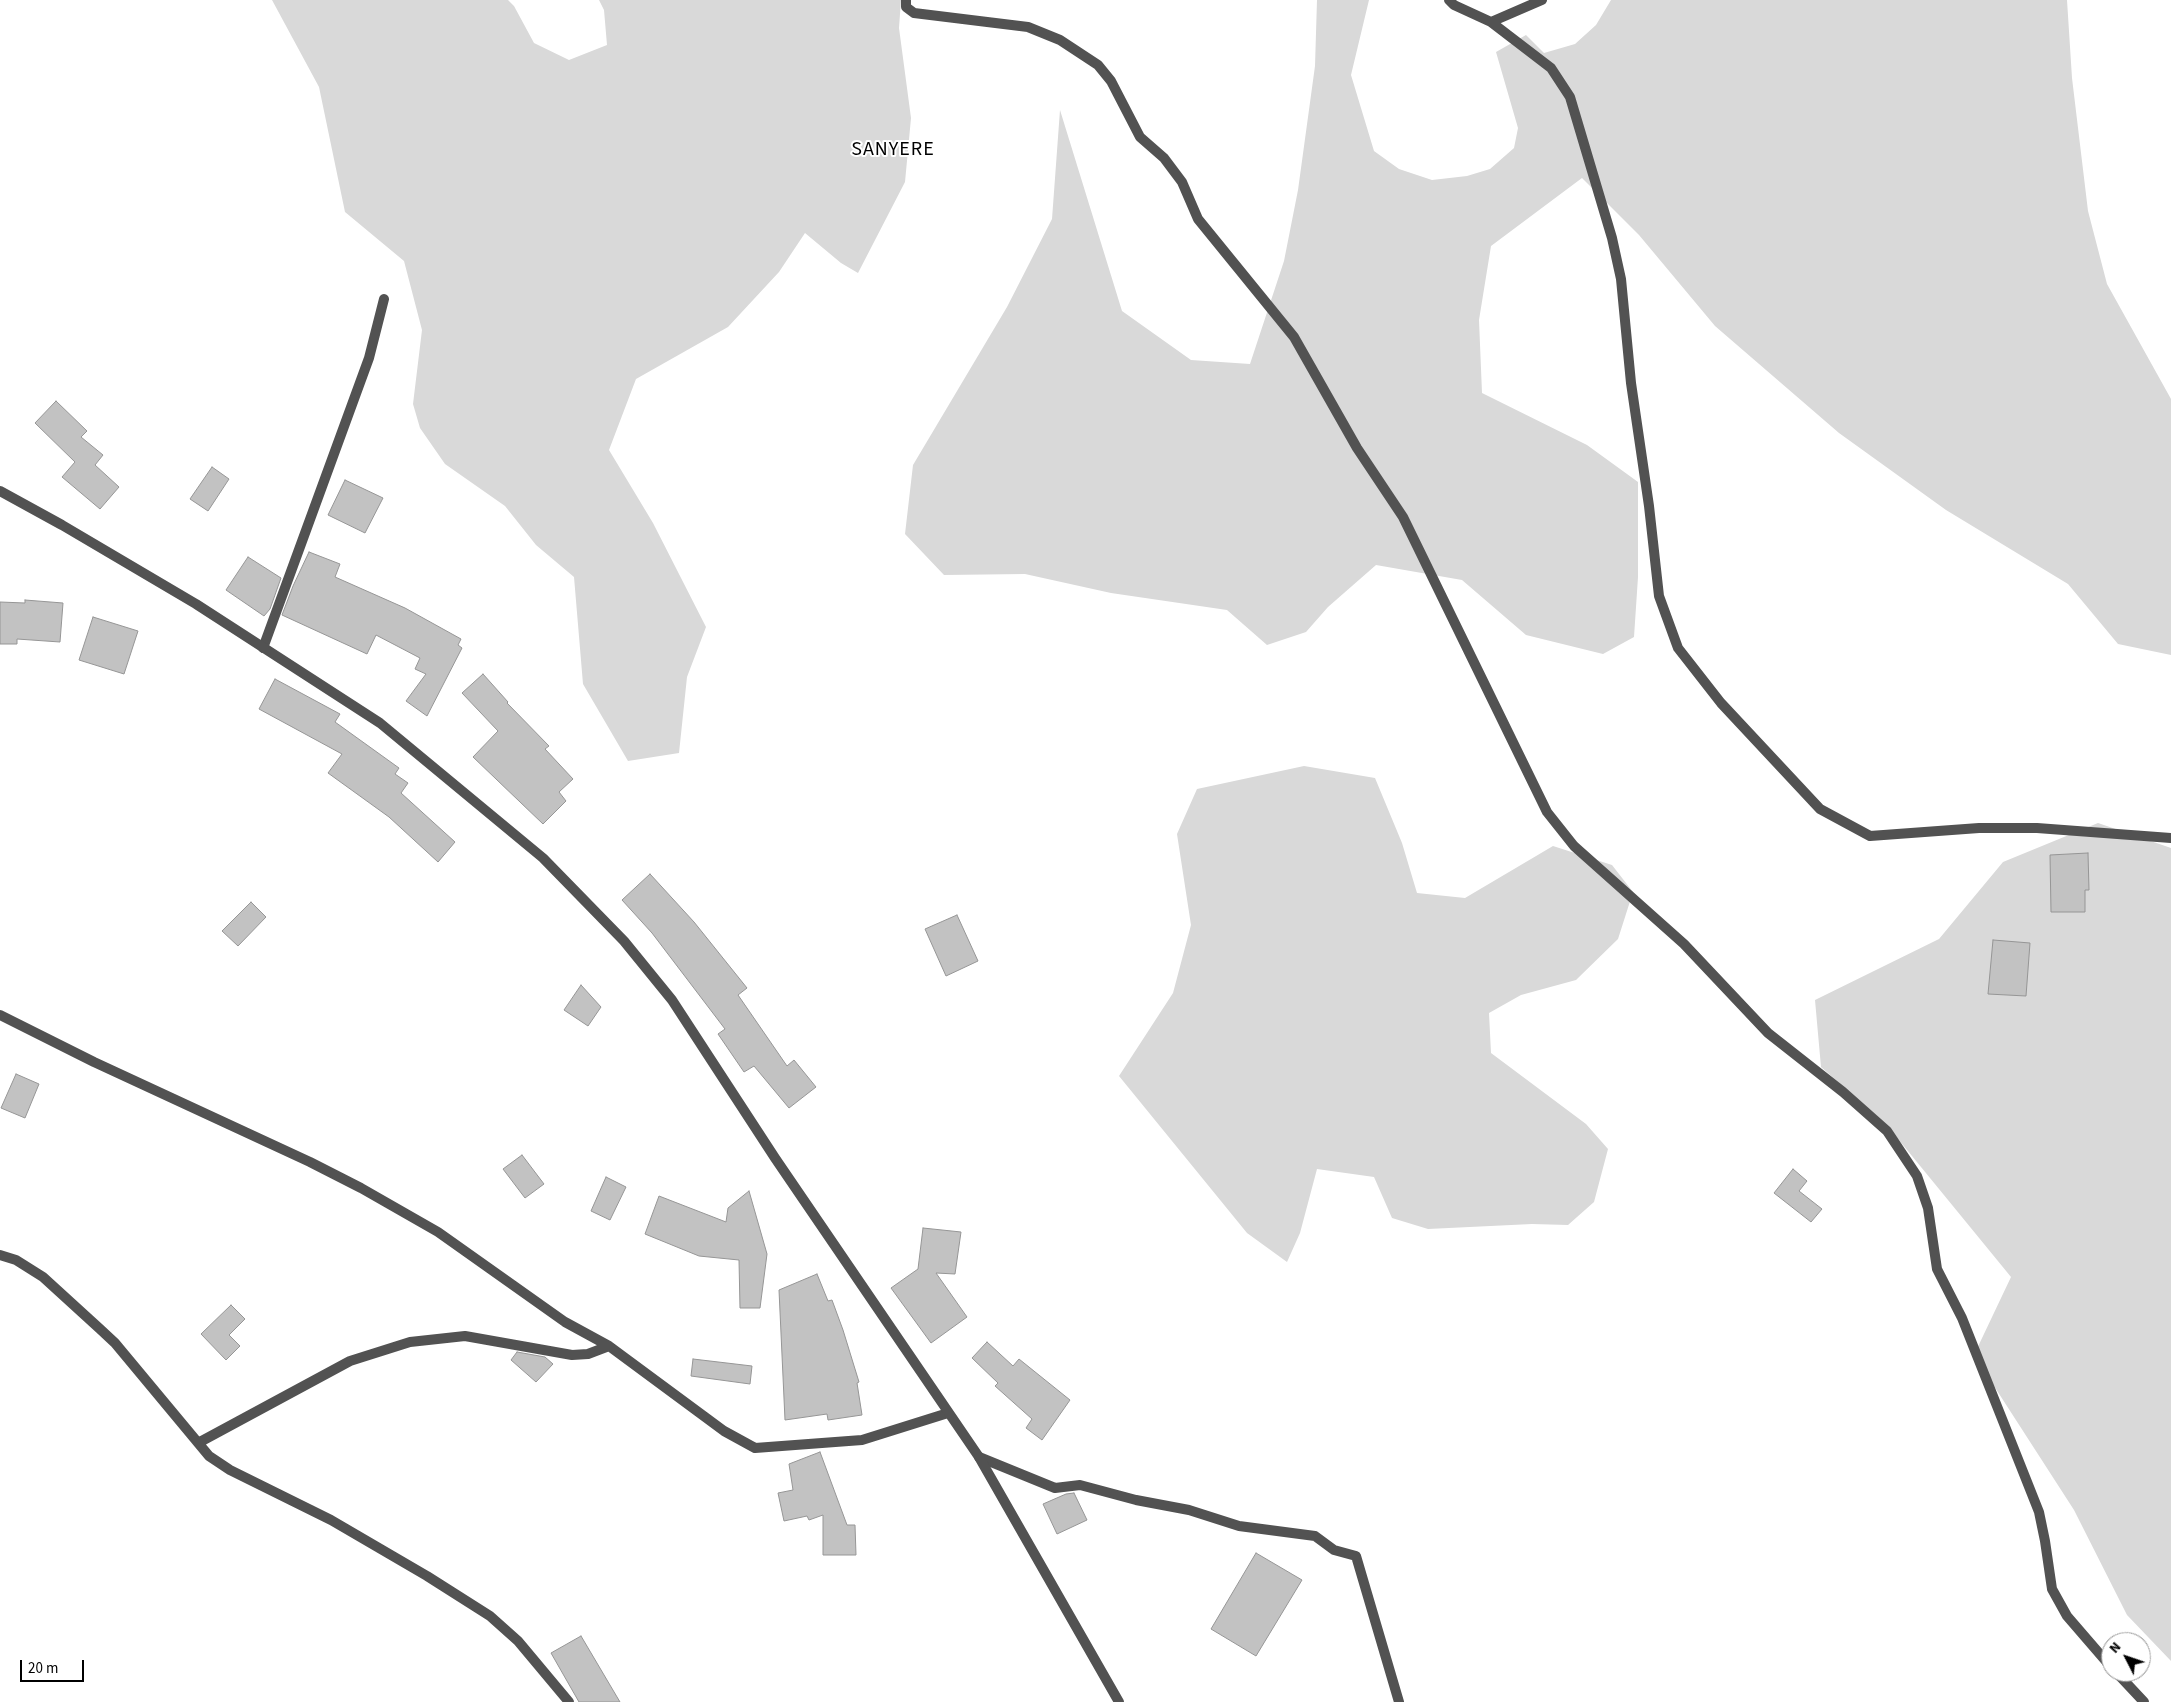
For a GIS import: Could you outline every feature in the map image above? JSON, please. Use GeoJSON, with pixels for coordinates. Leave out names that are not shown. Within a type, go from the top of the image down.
{"type":"FeatureCollection","features":[{"type":"Feature","properties":{"kind":"street"},"geometry":{"type":"LineString","coordinates":[[906,0],[906,8],[914,13],[1028,26],[1060,40],[1098,65],[1111,81],[1140,137],[1164,158],[1182,182],[1198,219],[1294,337],[1357,448],[1404,517],[1547,812],[1574,846],[1684,944],[1768,1033],[1843,1092],[1887,1131],[1917,1176],[1928,1208],[1938,1269],[1962,1318],[2039,1512],[2052,1588],[2067,1616],[2101,1655]]}},
{"type":"Feature","properties":{"kind":"street"},"geometry":{"type":"LineString","coordinates":[[1449,0],[1454,5],[1491,22],[1551,68],[1570,97],[1612,238],[1621,279],[1631,383],[1649,506],[1659,596],[1678,648],[1721,703],[1820,809],[1870,836],[1979,828],[2028,828],[2171,838]]}},
{"type":"Feature","properties":{"kind":"street"},"geometry":{"type":"LineString","coordinates":[[1491,22],[1542,0]]}},
{"type":"Feature","properties":{"kind":"street"},"geometry":{"type":"LineString","coordinates":[[263,648],[369,358],[384,299]]}},
{"type":"Feature","properties":{"kind":"street"},"geometry":{"type":"LineString","coordinates":[[0,491],[196,604],[380,723],[543,858],[624,941],[672,1000],[775,1158],[979,1457],[1119,1702]]}},
{"type":"Feature","properties":{"kind":"street"},"geometry":{"type":"LineString","coordinates":[[0,1015],[94,1062],[310,1162],[361,1188],[438,1232],[565,1322],[609,1346],[724,1431],[755,1448],[862,1440],[948,1413]]}},
{"type":"Feature","properties":{"kind":"street"},"geometry":{"type":"LineString","coordinates":[[0,1254],[16,1260],[43,1277],[100,1329],[115,1344],[209,1456],[230,1470],[331,1520],[427,1576],[490,1616],[518,1642],[569,1702]]}},
{"type":"Feature","properties":{"kind":"street"},"geometry":{"type":"LineString","coordinates":[[198,1443],[350,1361],[410,1342],[465,1336],[572,1355],[588,1354],[609,1346]]}},
{"type":"Feature","properties":{"kind":"street"},"geometry":{"type":"LineString","coordinates":[[979,1457],[1055,1488],[1080,1485],[1136,1500],[1189,1510],[1239,1526],[1315,1536],[1334,1550],[1356,1556],[1399,1702]]}},
{"type":"Feature","properties":{"kind":"street"},"geometry":{"type":"LineString","coordinates":[[2125,1682],[2144,1702]]}},
{"type":"Feature","properties":{"kind":"shaded area"},"geometry":{"type":"Polygon","coordinates":[[[272,0],[508,0],[514,6],[534,43],[569,60],[607,45],[604,10],[599,0],[901,0],[899,28],[911,118],[905,182],[858,273],[841,263],[805,233],[779,272],[728,327],[636,379],[609,450],[653,523],[706,627],[687,677],[679,753],[628,761],[583,684],[574,577],[536,545],[505,506],[445,464],[420,428],[413,404],[422,330],[404,261],[345,212],[319,87],[272,0]]]}},
{"type":"Feature","properties":{"kind":"shaded area"},"geometry":{"type":"Polygon","coordinates":[[[1317,0],[1369,0],[1351,75],[1374,151],[1399,169],[1432,180],[1467,176],[1490,169],[1514,148],[1518,128],[1496,52],[1526,35],[1544,53],[1575,44],[1596,25],[1611,0],[2067,0],[2072,78],[2088,211],[2107,284],[2171,399],[2171,655],[2118,644],[2068,584],[1946,510],[1839,433],[1715,326],[1639,235],[1582,178],[1491,246],[1479,320],[1482,393],[1587,445],[1638,482],[1638,577],[1634,637],[1603,654],[1526,635],[1462,580],[1376,565],[1328,607],[1306,632],[1267,645],[1227,610],[1111,593],[1025,574],[944,575],[905,534],[913,465],[1007,307],[1052,219],[1060,110],[1122,311],[1191,360],[1250,364],[1284,261],[1298,190],[1315,66],[1317,0]]]}},
{"type":"Feature","properties":{"kind":"shaded area"},"geometry":{"type":"Polygon","coordinates":[[[1304,766],[1375,778],[1402,843],[1417,893],[1465,898],[1553,846],[1612,865],[1633,892],[1618,939],[1576,980],[1521,995],[1489,1013],[1491,1053],[1586,1124],[1608,1149],[1594,1202],[1568,1225],[1532,1224],[1428,1229],[1392,1218],[1374,1177],[1317,1169],[1300,1233],[1287,1262],[1247,1233],[1119,1076],[1173,993],[1191,925],[1177,834],[1197,789],[1304,766]]]}},
{"type":"Feature","properties":{"kind":"shaded area"},"geometry":{"type":"Polygon","coordinates":[[[2098,823],[2171,848],[2171,1661],[2151,1640],[2151,1632],[2143,1632],[2127,1615],[2074,1510],[1974,1355],[2011,1277],[1885,1123],[1821,1067],[1815,1000],[1939,939],[2003,862],[2098,823]]]}},
{"type":"Feature","properties":{"kind":"building"},"geometry":{"type":"Polygon","coordinates":[[[56,401],[87,431],[81,437],[103,455],[95,465],[119,487],[100,509],[62,477],[75,462],[35,423],[56,401]]]}},
{"type":"Feature","properties":{"kind":"building"},"geometry":{"type":"Polygon","coordinates":[[[212,467],[229,479],[208,511],[190,499],[212,467]]]}},
{"type":"Feature","properties":{"kind":"building"},"geometry":{"type":"Polygon","coordinates":[[[345,480],[383,498],[365,533],[328,515],[345,480]]]}},
{"type":"Feature","properties":{"kind":"building"},"geometry":{"type":"Polygon","coordinates":[[[309,552],[340,564],[335,577],[405,608],[461,639],[458,645],[462,648],[427,716],[406,701],[426,674],[415,669],[420,658],[376,635],[367,654],[282,615],[309,552]]]}},
{"type":"Feature","properties":{"kind":"building"},"geometry":{"type":"Polygon","coordinates":[[[248,557],[281,578],[270,609],[264,616],[226,590],[248,557]]]}},
{"type":"Feature","properties":{"kind":"building"},"geometry":{"type":"Polygon","coordinates":[[[25,600],[63,603],[60,642],[17,639],[17,644],[0,644],[0,602],[25,603],[25,600]]]}},
{"type":"Feature","properties":{"kind":"building"},"geometry":{"type":"Polygon","coordinates":[[[93,617],[138,631],[124,674],[79,660],[93,617]]]}},
{"type":"Feature","properties":{"kind":"building"},"geometry":{"type":"Polygon","coordinates":[[[483,674],[507,703],[549,746],[545,749],[573,779],[559,792],[566,801],[543,824],[473,757],[498,731],[462,693],[483,674]]]}},
{"type":"Feature","properties":{"kind":"building"},"geometry":{"type":"Polygon","coordinates":[[[275,679],[340,714],[335,722],[399,768],[395,774],[408,783],[401,793],[455,842],[438,862],[389,817],[328,773],[342,754],[259,709],[275,679]]]}},
{"type":"Feature","properties":{"kind":"building"},"geometry":{"type":"Polygon","coordinates":[[[2088,853],[2089,890],[2085,890],[2085,912],[2051,912],[2050,855],[2088,853]]]}},
{"type":"Feature","properties":{"kind":"building"},"geometry":{"type":"Polygon","coordinates":[[[650,874],[694,922],[747,988],[738,995],[787,1066],[794,1060],[816,1087],[789,1108],[754,1066],[744,1072],[718,1034],[725,1029],[652,933],[622,900],[650,874]]]}},
{"type":"Feature","properties":{"kind":"building"},"geometry":{"type":"Polygon","coordinates":[[[251,902],[266,917],[238,946],[222,931],[251,902]]]}},
{"type":"Feature","properties":{"kind":"building"},"geometry":{"type":"Polygon","coordinates":[[[957,915],[978,961],[946,976],[925,929],[957,915]]]}},
{"type":"Feature","properties":{"kind":"building"},"geometry":{"type":"Polygon","coordinates":[[[1993,940],[2030,943],[2026,996],[1988,994],[1993,940]]]}},
{"type":"Feature","properties":{"kind":"building"},"geometry":{"type":"Polygon","coordinates":[[[581,985],[601,1007],[588,1026],[564,1010],[581,985]]]}},
{"type":"Feature","properties":{"kind":"building"},"geometry":{"type":"Polygon","coordinates":[[[16,1074],[39,1084],[25,1118],[1,1108],[16,1074]]]}},
{"type":"Feature","properties":{"kind":"building"},"geometry":{"type":"Polygon","coordinates":[[[522,1155],[544,1184],[525,1198],[503,1169],[522,1155]]]}},
{"type":"Feature","properties":{"kind":"building"},"geometry":{"type":"Polygon","coordinates":[[[1793,1169],[1807,1181],[1799,1191],[1822,1209],[1811,1222],[1774,1193],[1793,1169]]]}},
{"type":"Feature","properties":{"kind":"building"},"geometry":{"type":"Polygon","coordinates":[[[606,1177],[626,1187],[610,1220],[591,1211],[606,1177]]]}},
{"type":"Feature","properties":{"kind":"building"},"geometry":{"type":"Polygon","coordinates":[[[749,1191],[767,1254],[760,1308],[740,1308],[739,1260],[699,1256],[645,1234],[659,1196],[726,1222],[728,1208],[749,1191]]]}},
{"type":"Feature","properties":{"kind":"building"},"geometry":{"type":"Polygon","coordinates":[[[923,1228],[961,1232],[955,1274],[936,1273],[967,1317],[931,1343],[891,1288],[918,1269],[923,1228]]]}},
{"type":"Feature","properties":{"kind":"building"},"geometry":{"type":"Polygon","coordinates":[[[817,1274],[828,1301],[832,1300],[843,1330],[859,1382],[857,1383],[862,1415],[828,1420],[827,1414],[785,1420],[779,1290],[817,1274]]]}},
{"type":"Feature","properties":{"kind":"building"},"geometry":{"type":"Polygon","coordinates":[[[231,1305],[245,1319],[229,1335],[240,1346],[226,1360],[201,1334],[231,1305]]]}},
{"type":"Feature","properties":{"kind":"building"},"geometry":{"type":"Polygon","coordinates":[[[987,1342],[1013,1366],[1019,1359],[1070,1400],[1042,1440],[1026,1428],[1032,1419],[995,1386],[998,1383],[972,1358],[987,1342]]]}},
{"type":"Feature","properties":{"kind":"building"},"geometry":{"type":"Polygon","coordinates":[[[517,1352],[545,1357],[553,1364],[536,1382],[511,1360],[517,1352]]]}},
{"type":"Feature","properties":{"kind":"building"},"geometry":{"type":"Polygon","coordinates":[[[693,1359],[752,1366],[750,1384],[691,1376],[693,1359]]]}},
{"type":"Feature","properties":{"kind":"building"},"geometry":{"type":"Polygon","coordinates":[[[820,1452],[847,1525],[855,1525],[856,1555],[823,1555],[823,1515],[809,1520],[807,1516],[784,1521],[778,1493],[793,1490],[789,1464],[820,1452]]]}},
{"type":"Feature","properties":{"kind":"building"},"geometry":{"type":"Polygon","coordinates":[[[1074,1493],[1087,1520],[1057,1534],[1043,1504],[1066,1494],[1074,1493]]]}},
{"type":"Feature","properties":{"kind":"building"},"geometry":{"type":"Polygon","coordinates":[[[1256,1553],[1302,1580],[1256,1656],[1211,1629],[1256,1553]]]}},
{"type":"Feature","properties":{"kind":"building"},"geometry":{"type":"Polygon","coordinates":[[[581,1636],[620,1702],[579,1702],[551,1653],[581,1636]]]}},
{"type":"Feature","properties":{"kind":"district","name":"SANYERE"},"geometry":{"type":"Point","coordinates":[893,151]}}]}
